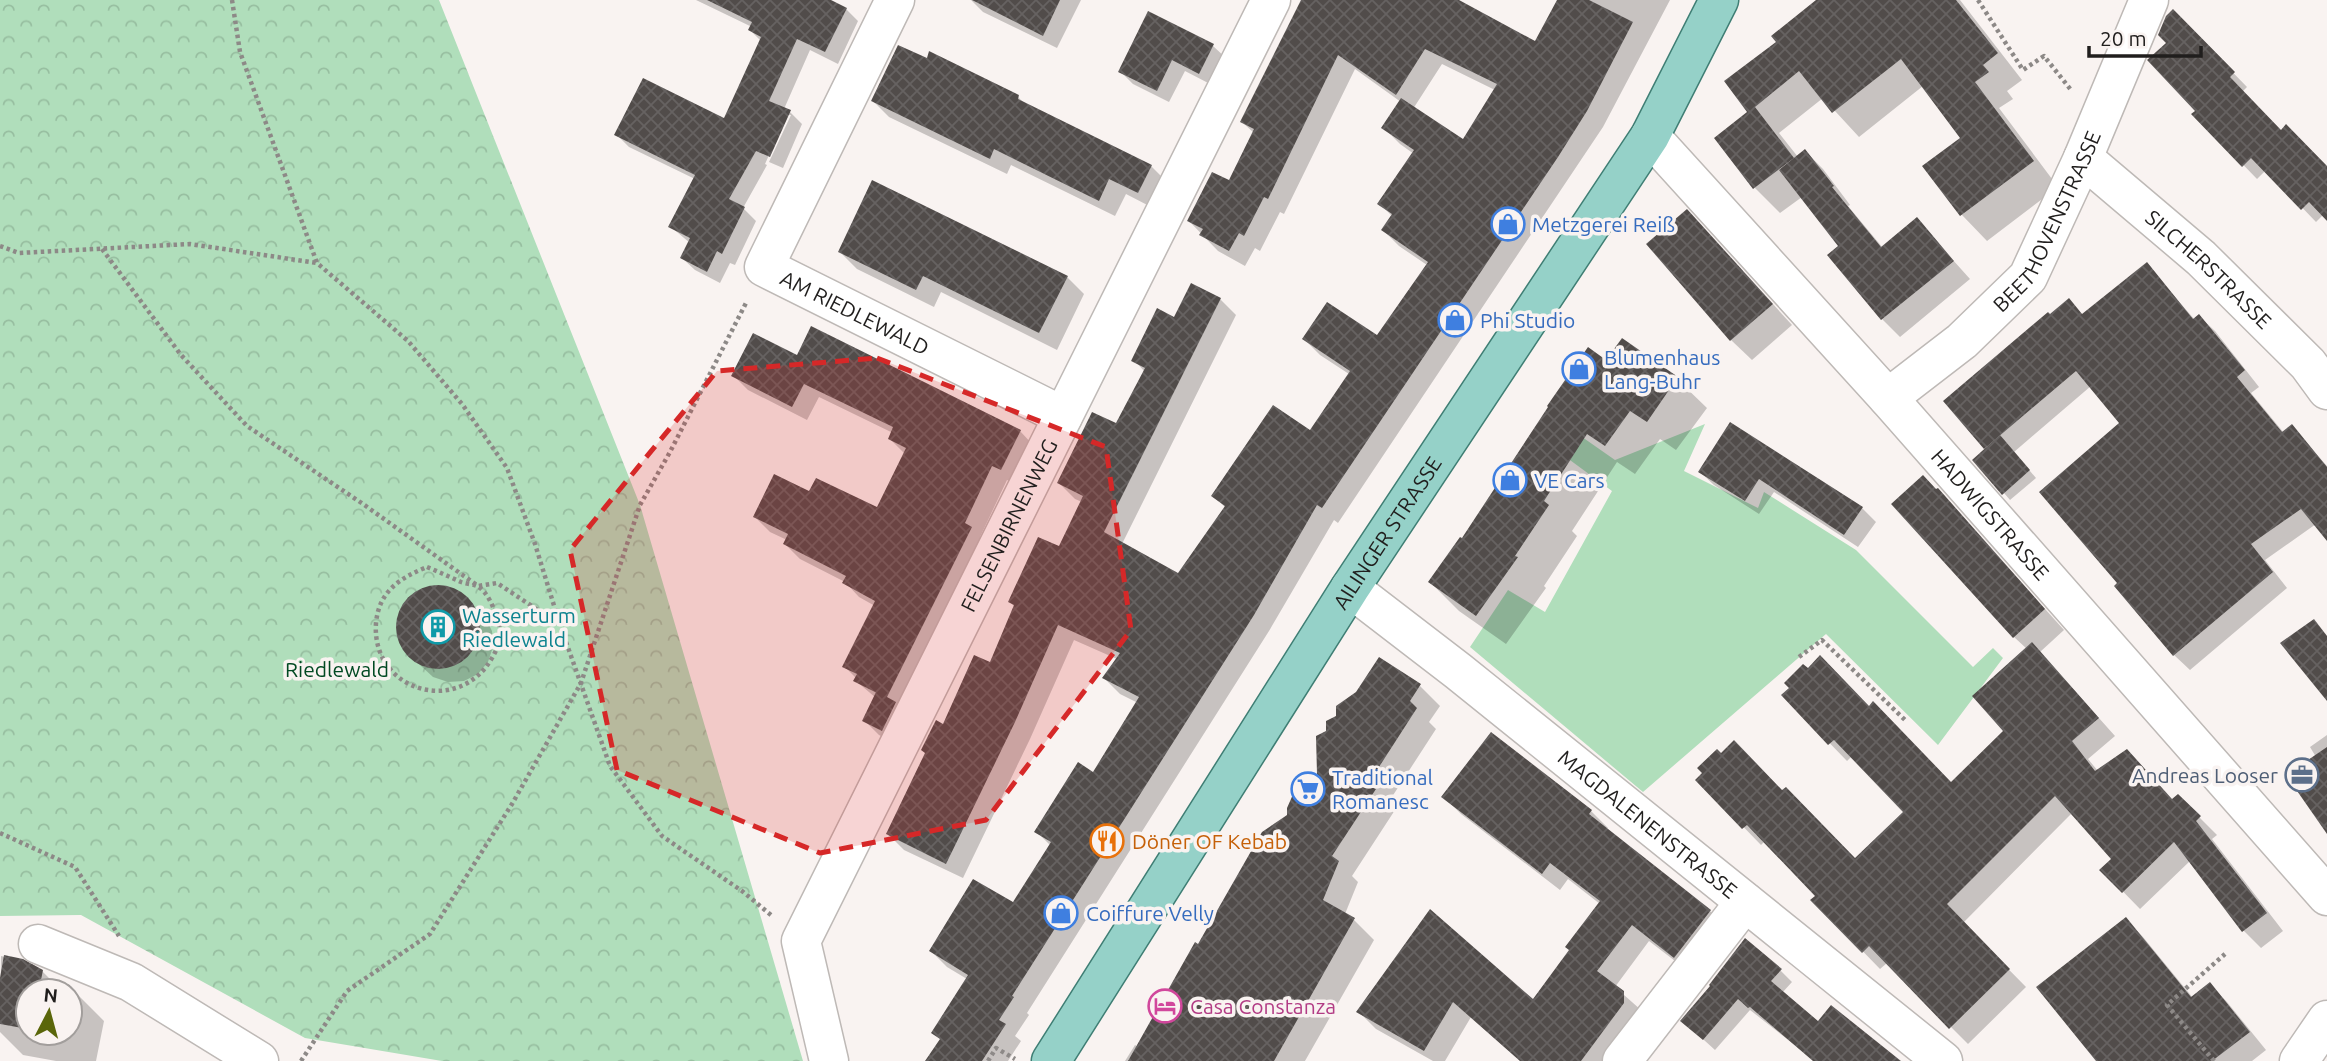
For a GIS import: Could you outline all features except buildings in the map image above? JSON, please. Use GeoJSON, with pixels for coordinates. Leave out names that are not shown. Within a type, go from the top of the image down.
{"type":"FeatureCollection","features":[{"type":"Feature","properties":{"kind":"main road","name":"AILINGER STRASSE"},"geometry":{"type":"LineString","coordinates":[[1051,1061],[1350,588],[1650,136],[1718,0]]}},
{"type":"Feature","properties":{"kind":"street","name":"AM RIEDLEWALD"},"geometry":{"type":"LineString","coordinates":[[895,0],[764,267],[1063,416]]}},
{"type":"Feature","properties":{"kind":"street","name":"FELSENBIRNENWEG"},"geometry":{"type":"LineString","coordinates":[[801,940],[1271,0]]}},
{"type":"Feature","properties":{"kind":"street","name":"BEETHOVENSTRASSE"},"geometry":{"type":"LineString","coordinates":[[1888,398],[1962,341],[2028,277],[2083,158],[2149,0]]}},
{"type":"Feature","properties":{"kind":"street","name":"HADWIGSTRASSE"},"geometry":{"type":"LineString","coordinates":[[1650,136],[1888,398],[2327,897]]}},
{"type":"Feature","properties":{"kind":"street","name":"SILCHERSTRASSE"},"geometry":{"type":"LineString","coordinates":[[2083,158],[2201,258],[2321,367]]}},
{"type":"Feature","properties":{"kind":"street","name":"MAGDALENENSTRASSE"},"geometry":{"type":"LineString","coordinates":[[1350,588],[1466,677],[1943,1061]]}},
{"type":"Feature","properties":{"kind":"street"},"geometry":{"type":"LineString","coordinates":[[1622,1061],[1745,902]]}},
{"type":"Feature","properties":{"kind":"street"},"geometry":{"type":"LineString","coordinates":[[801,940],[829,1061]]}},
{"type":"Feature","properties":{"kind":"street"},"geometry":{"type":"LineString","coordinates":[[38,944],[131,982],[259,1061]]}},
{"type":"Feature","properties":{"kind":"street"},"geometry":{"type":"LineString","coordinates":[[2299,1061],[2327,1020]]}},
{"type":"Feature","properties":{"kind":"path"},"geometry":{"type":"LineString","coordinates":[[232,0],[240,52],[317,262],[408,341],[462,404],[507,468],[536,544],[560,625],[610,766],[662,836],[742,891],[801,940]]}},
{"type":"Feature","properties":{"kind":"path"},"geometry":{"type":"LineString","coordinates":[[1978,0],[2023,70],[2044,56],[2072,93]]}},
{"type":"Feature","properties":{"kind":"path"},"geometry":{"type":"LineString","coordinates":[[0,246],[19,253],[190,244],[317,262]]}},
{"type":"Feature","properties":{"kind":"path"},"geometry":{"type":"LineString","coordinates":[[102,249],[181,355],[247,426],[478,586],[491,601],[500,626],[498,648],[484,671],[467,684],[444,691],[422,690],[402,680],[386,665],[375,635],[377,614],[388,591],[404,577],[427,567],[465,584],[478,586],[497,583],[560,625]]}},
{"type":"Feature","properties":{"kind":"path"},"geometry":{"type":"LineString","coordinates":[[301,1061],[347,991],[430,934],[512,804],[581,683],[640,505],[670,452],[764,267]]}},
{"type":"Feature","properties":{"kind":"path"},"geometry":{"type":"LineString","coordinates":[[1799,657],[1822,640],[1905,720]]}},
{"type":"Feature","properties":{"kind":"path"},"geometry":{"type":"LineString","coordinates":[[0,833],[75,867],[126,947]]}},
{"type":"Feature","properties":{"kind":"path"},"geometry":{"type":"LineString","coordinates":[[2214,1061],[2167,1005],[2225,954]]}},
{"type":"Feature","properties":{"kind":"path"},"geometry":{"type":"LineString","coordinates":[[988,1061],[996,1048],[1018,1061]]}},
{"type":"Feature","properties":{"kind":"highlighted area"},"geometry":{"type":"Polygon","coordinates":[[[877,358],[1106,447],[1131,630],[986,820],[820,853],[617,770],[570,550],[717,371],[877,358]]]}},
{"type":"Feature","properties":{"kind":"green space","name":"Riedlewald"},"geometry":{"type":"Polygon","coordinates":[[[0,0],[439,0],[640,505],[803,1061],[442,1061],[305,1038],[81,915],[0,916],[0,0]]]}},
{"type":"Feature","properties":{"kind":"green space"},"geometry":{"type":"Polygon","coordinates":[[[1552,416],[1615,460],[1705,424],[1684,471],[1758,508],[1764,492],[1856,550],[1973,667],[1993,648],[2003,658],[1938,745],[1826,634],[1643,792],[1470,647],[1508,590],[1545,612],[1612,491],[1540,438],[1552,416]]]}},
{"type":"Feature","properties":{"kind":"place","name":"Metzgerei Reiß"},"geometry":{"type":"Point","coordinates":[1508,224]}},
{"type":"Feature","properties":{"kind":"place","name":"Phi Studio"},"geometry":{"type":"Point","coordinates":[1455,320]}},
{"type":"Feature","properties":{"kind":"place","name":"Blumenhaus Lang-Buhr"},"geometry":{"type":"Point","coordinates":[1579,369]}},
{"type":"Feature","properties":{"kind":"place","name":"VE Cars"},"geometry":{"type":"Point","coordinates":[1510,480]}},
{"type":"Feature","properties":{"kind":"place","name":"Wasserturm Riedlewald"},"geometry":{"type":"Point","coordinates":[438,627]}},
{"type":"Feature","properties":{"kind":"place","name":"Andreas Looser"},"geometry":{"type":"Point","coordinates":[2302,775]}},
{"type":"Feature","properties":{"kind":"place","name":"Traditional Romanesc"},"geometry":{"type":"Point","coordinates":[1308,789]}},
{"type":"Feature","properties":{"kind":"place","name":"Döner OF Kebab"},"geometry":{"type":"Point","coordinates":[1107,841]}},
{"type":"Feature","properties":{"kind":"place","name":"Coiffure Velly"},"geometry":{"type":"Point","coordinates":[1061,913]}},
{"type":"Feature","properties":{"kind":"place","name":"Casa Constanza"},"geometry":{"type":"Point","coordinates":[1165,1006]}}]}
